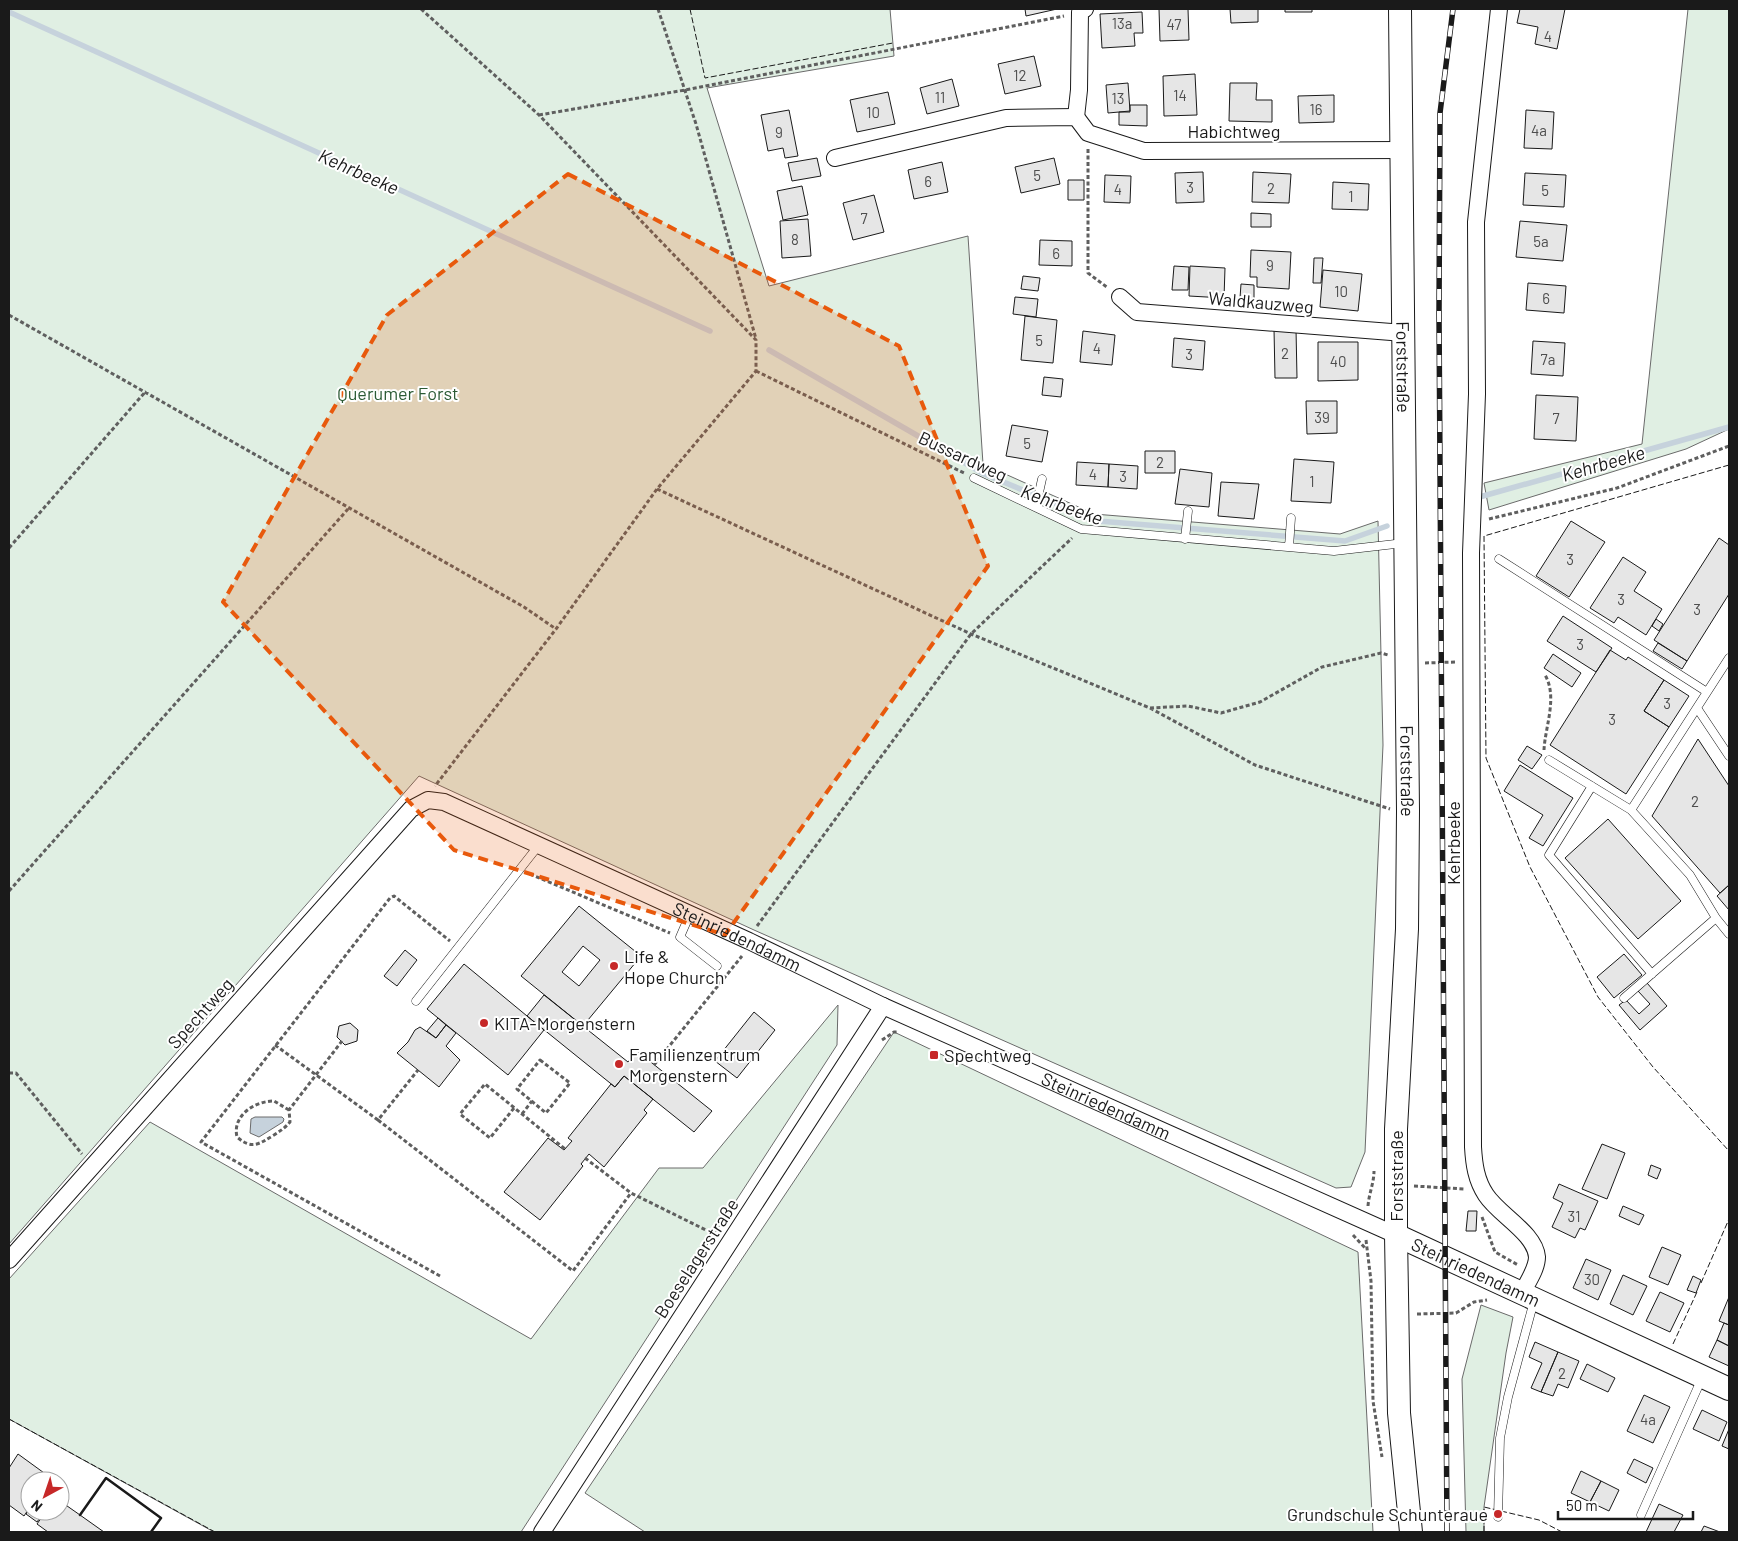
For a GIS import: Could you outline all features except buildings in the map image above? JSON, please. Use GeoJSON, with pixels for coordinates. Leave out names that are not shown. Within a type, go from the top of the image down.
{"type":"FeatureCollection","features":[{"type":"Feature","properties":{"kind":"main road","name":"Forststraße"},"geometry":{"type":"LineString","coordinates":[[1400,9],[1403,150],[1408,811],[1407,929],[1398,1072],[1396,1235],[1399,1413],[1411,1532]]}},
{"type":"Feature","properties":{"kind":"main road","name":"Steinriedendamm"},"geometry":{"type":"LineString","coordinates":[[1396,1235],[1729,1389]]}},
{"type":"Feature","properties":{"kind":"street","name":"Kehrbeeke"},"geometry":{"type":"LineString","coordinates":[[1499,9],[1476,222],[1477,394],[1474,522],[1471,546],[1473,1147],[1476,1174],[1487,1197],[1533,1244],[1537,1259],[1532,1272],[1528,1296]]}},
{"type":"Feature","properties":{"kind":"street"},"geometry":{"type":"LineString","coordinates":[[1082,11],[1076,117],[1088,132]]}},
{"type":"Feature","properties":{"kind":"street"},"geometry":{"type":"LineString","coordinates":[[835,158],[1006,118],[1076,117]]}},
{"type":"Feature","properties":{"kind":"street","name":"Habichtweg"},"geometry":{"type":"LineString","coordinates":[[1088,132],[1144,151],[1403,150]]}},
{"type":"Feature","properties":{"kind":"street","name":"Waldkauzweg"},"geometry":{"type":"LineString","coordinates":[[1120,297],[1137,312],[1404,333]]}},
{"type":"Feature","properties":{"kind":"street","name":"Steinriedendamm"},"geometry":{"type":"LineString","coordinates":[[428,800],[444,802],[749,941],[883,1006],[1396,1235]]}},
{"type":"Feature","properties":{"kind":"street","name":"Spechtweg"},"geometry":{"type":"LineString","coordinates":[[9,1260],[411,809],[428,800]]}},
{"type":"Feature","properties":{"kind":"street","name":"Boeselagerstraße"},"geometry":{"type":"LineString","coordinates":[[542,1532],[883,1006]]}},
{"type":"Feature","properties":{"kind":"lane","name":"Bussardweg"},"geometry":{"type":"LineString","coordinates":[[974,478],[1081,529],[1334,551],[1406,543]]}},
{"type":"Feature","properties":{"kind":"lane"},"geometry":{"type":"LineString","coordinates":[[1036,506],[1042,479]]}},
{"type":"Feature","properties":{"kind":"lane"},"geometry":{"type":"LineString","coordinates":[[1185,539],[1188,511]]}},
{"type":"Feature","properties":{"kind":"lane"},"geometry":{"type":"LineString","coordinates":[[1288,547],[1291,518]]}},
{"type":"Feature","properties":{"kind":"lane"},"geometry":{"type":"LineString","coordinates":[[1499,558],[1707,692]]}},
{"type":"Feature","properties":{"kind":"lane"},"geometry":{"type":"LineString","coordinates":[[1631,810],[1729,658]]}},
{"type":"Feature","properties":{"kind":"lane"},"geometry":{"type":"LineString","coordinates":[[1697,708],[1729,756]]}},
{"type":"Feature","properties":{"kind":"lane"},"geometry":{"type":"LineString","coordinates":[[1549,760],[1631,810],[1690,875],[1716,918],[1729,934]]}},
{"type":"Feature","properties":{"kind":"lane"},"geometry":{"type":"LineString","coordinates":[[1592,786],[1549,854],[1652,974]]}},
{"type":"Feature","properties":{"kind":"lane"},"geometry":{"type":"LineString","coordinates":[[416,1001],[539,845]]}},
{"type":"Feature","properties":{"kind":"lane"},"geometry":{"type":"LineString","coordinates":[[690,914],[680,937],[716,966]]}},
{"type":"Feature","properties":{"kind":"lane"},"geometry":{"type":"LineString","coordinates":[[1624,998],[1716,918]]}},
{"type":"Feature","properties":{"kind":"lane"},"geometry":{"type":"LineString","coordinates":[[1498,1517],[1500,1438],[1528,1296]]}},
{"type":"Feature","properties":{"kind":"lane"},"geometry":{"type":"LineString","coordinates":[[1641,1515],[1702,1376]]}},
{"type":"Feature","properties":{"kind":"path"},"geometry":{"type":"LineString","coordinates":[[421,9],[539,115],[756,340]]}},
{"type":"Feature","properties":{"kind":"path"},"geometry":{"type":"LineString","coordinates":[[428,800],[438,779],[556,629],[657,489],[756,371],[756,340],[685,90],[658,9]]}},
{"type":"Feature","properties":{"kind":"path"},"geometry":{"type":"LineString","coordinates":[[539,115],[685,90],[1082,11]]}},
{"type":"Feature","properties":{"kind":"path"},"geometry":{"type":"LineString","coordinates":[[1088,132],[1088,273],[1120,297]]}},
{"type":"Feature","properties":{"kind":"path"},"geometry":{"type":"LineString","coordinates":[[9,315],[146,391],[348,509],[524,607],[556,629]]}},
{"type":"Feature","properties":{"kind":"path","name":"Bussardweg"},"geometry":{"type":"LineString","coordinates":[[756,371],[974,478]]}},
{"type":"Feature","properties":{"kind":"path"},"geometry":{"type":"LineString","coordinates":[[9,548],[146,391]]}},
{"type":"Feature","properties":{"kind":"path"},"geometry":{"type":"LineString","coordinates":[[1474,522],[1617,488],[1729,446]]}},
{"type":"Feature","properties":{"kind":"path"},"geometry":{"type":"LineString","coordinates":[[657,489],[971,634],[1150,708],[1255,765],[1385,808],[1408,811]]}},
{"type":"Feature","properties":{"kind":"path"},"geometry":{"type":"LineString","coordinates":[[9,891],[348,509]]}},
{"type":"Feature","properties":{"kind":"path"},"geometry":{"type":"LineString","coordinates":[[654,1065],[741,957],[754,930],[971,634],[1081,529]]}},
{"type":"Feature","properties":{"kind":"path"},"geometry":{"type":"LineString","coordinates":[[1150,708],[1188,706],[1221,713],[1260,702],[1322,667],[1381,653],[1407,663],[1472,660]]}},
{"type":"Feature","properties":{"kind":"path"},"geometry":{"type":"LineString","coordinates":[[1545,675],[1549,682],[1551,695],[1544,749],[1549,760]]}},
{"type":"Feature","properties":{"kind":"path"},"geometry":{"type":"LineString","coordinates":[[520,870],[680,937]]}},
{"type":"Feature","properties":{"kind":"path"},"geometry":{"type":"LineString","coordinates":[[440,1276],[201,1142],[390,898],[394,896],[458,948]]}},
{"type":"Feature","properties":{"kind":"path"},"geometry":{"type":"LineString","coordinates":[[879,1042],[894,1032],[903,1033]]}},
{"type":"Feature","properties":{"kind":"path"},"geometry":{"type":"LineString","coordinates":[[289,1110],[274,1100],[255,1104],[238,1119],[236,1132],[238,1138],[248,1145],[262,1144],[286,1127],[290,1122],[289,1110],[342,1041]]}},
{"type":"Feature","properties":{"kind":"path"},"geometry":{"type":"LineString","coordinates":[[275,1045],[378,1120],[573,1271],[631,1193]]}},
{"type":"Feature","properties":{"kind":"path"},"geometry":{"type":"LineString","coordinates":[[540,1060],[570,1083],[546,1113],[532,1101],[517,1089],[540,1060]]}},
{"type":"Feature","properties":{"kind":"path"},"geometry":{"type":"LineString","coordinates":[[378,1120],[418,1070]]}},
{"type":"Feature","properties":{"kind":"path"},"geometry":{"type":"LineString","coordinates":[[9,1073],[16,1073],[91,1166]]}},
{"type":"Feature","properties":{"kind":"path"},"geometry":{"type":"LineString","coordinates":[[514,1108],[490,1138],[460,1114],[485,1084],[565,1149]]}},
{"type":"Feature","properties":{"kind":"path"},"geometry":{"type":"LineString","coordinates":[[522,1114],[532,1101]]}},
{"type":"Feature","properties":{"kind":"path"},"geometry":{"type":"LineString","coordinates":[[585,1158],[631,1193],[731,1242]]}},
{"type":"Feature","properties":{"kind":"path"},"geometry":{"type":"LineString","coordinates":[[1369,1191],[1374,1182],[1469,1189]]}},
{"type":"Feature","properties":{"kind":"path"},"geometry":{"type":"LineString","coordinates":[[1480,1211],[1495,1252],[1532,1272]]}},
{"type":"Feature","properties":{"kind":"path"},"geometry":{"type":"LineString","coordinates":[[1352,1235],[1366,1249],[1371,1281],[1371,1312],[1451,1314],[1485,1299],[1493,1302]]}},
{"type":"Feature","properties":{"kind":"highlighted area"},"geometry":{"type":"Polygon","coordinates":[[[568,174],[899,346],[988,566],[725,935],[454,850],[223,602],[387,315],[568,174]]]}},
{"type":"Feature","properties":{"kind":"green space","name":"Querumer Forst"},"geometry":{"type":"Polygon","coordinates":[[[9,9],[890,9],[894,56],[707,88],[769,286],[968,236],[983,464],[1094,514],[1340,534],[1378,521],[1383,745],[1365,1152],[1351,1187],[1336,1188],[754,930],[419,776],[9,1244],[9,9]]]}},
{"type":"Feature","properties":{"kind":"green space"},"geometry":{"type":"Polygon","coordinates":[[[1688,9],[1729,9],[1729,429],[1686,449],[1489,510],[1484,483],[1642,444],[1688,9]]]}},
{"type":"Feature","properties":{"kind":"green space"},"geometry":{"type":"Polygon","coordinates":[[[838,1005],[837,1045],[521,1532],[214,1532],[9,1419],[9,1279],[150,1122],[531,1339],[659,1168],[703,1168],[838,1005]]]}},
{"type":"Feature","properties":{"kind":"green space"},"geometry":{"type":"Polygon","coordinates":[[[894,1032],[1358,1252],[1373,1532],[645,1532],[585,1493],[894,1032]]]}},
{"type":"Feature","properties":{"kind":"green space"},"geometry":{"type":"Polygon","coordinates":[[[1481,1305],[1513,1317],[1484,1507],[1484,1532],[1466,1532],[1462,1379],[1481,1305]]]}},
{"type":"Feature","properties":{"kind":"shaded area"},"geometry":{"type":"Polygon","coordinates":[[[255,1117],[282,1117],[284,1119],[283,1122],[259,1137],[250,1133],[251,1119],[255,1117]]]}},
{"type":"Feature","properties":{"kind":"waterway","name":"Kehrbeeke"},"geometry":{"type":"LineString","coordinates":[[9,12],[710,331]]}},
{"type":"Feature","properties":{"kind":"waterway","name":"Kehrbeeke"},"geometry":{"type":"LineString","coordinates":[[769,350],[984,474],[1098,521],[1345,541],[1387,526]]}},
{"type":"Feature","properties":{"kind":"waterway","name":"Kehrbeeke"},"geometry":{"type":"LineString","coordinates":[[1476,498],[1729,427]]}},
{"type":"Feature","properties":{"kind":"railway"},"geometry":{"type":"LineString","coordinates":[[1447,1532],[1439,314],[1440,113],[1453,9]]}},
{"type":"Feature","properties":{"kind":"fence"},"geometry":{"type":"LineString","coordinates":[[690,9],[705,78],[893,43]]}},
{"type":"Feature","properties":{"kind":"fence"},"geometry":{"type":"LineString","coordinates":[[1729,465],[1484,536],[1486,758],[1530,867],[1598,997],[1653,1067],[1729,1151]]}},
{"type":"Feature","properties":{"kind":"fence"},"geometry":{"type":"LineString","coordinates":[[1701,1283],[1729,1219]]}},
{"type":"Feature","properties":{"kind":"fence"},"geometry":{"type":"LineString","coordinates":[[1673,1344],[1697,1292]]}},
{"type":"Feature","properties":{"kind":"fence"},"geometry":{"type":"LineString","coordinates":[[9,1419],[215,1532]]}},
{"type":"Feature","properties":{"kind":"fence"},"geometry":{"type":"LineString","coordinates":[[1484,1532],[1484,1507],[1539,1520],[1562,1532]]}},
{"type":"Feature","properties":{"kind":"wall"},"geometry":{"type":"LineString","coordinates":[[80,1515],[106,1478],[161,1518],[151,1532]]}},
{"type":"Feature","properties":{"kind":"place","name":"Life & Hope Church"},"geometry":{"type":"Point","coordinates":[614,966]}},
{"type":"Feature","properties":{"kind":"place","name":"KITA-Morgenstern"},"geometry":{"type":"Point","coordinates":[484,1023]}},
{"type":"Feature","properties":{"kind":"place","name":"Spechtweg"},"geometry":{"type":"Point","coordinates":[934,1055]}},
{"type":"Feature","properties":{"kind":"place","name":"Familienzentrum Morgenstern"},"geometry":{"type":"Point","coordinates":[619,1064]}},
{"type":"Feature","properties":{"kind":"place","name":"Grundschule Schunteraue"},"geometry":{"type":"Point","coordinates":[1498,1514]}}]}
